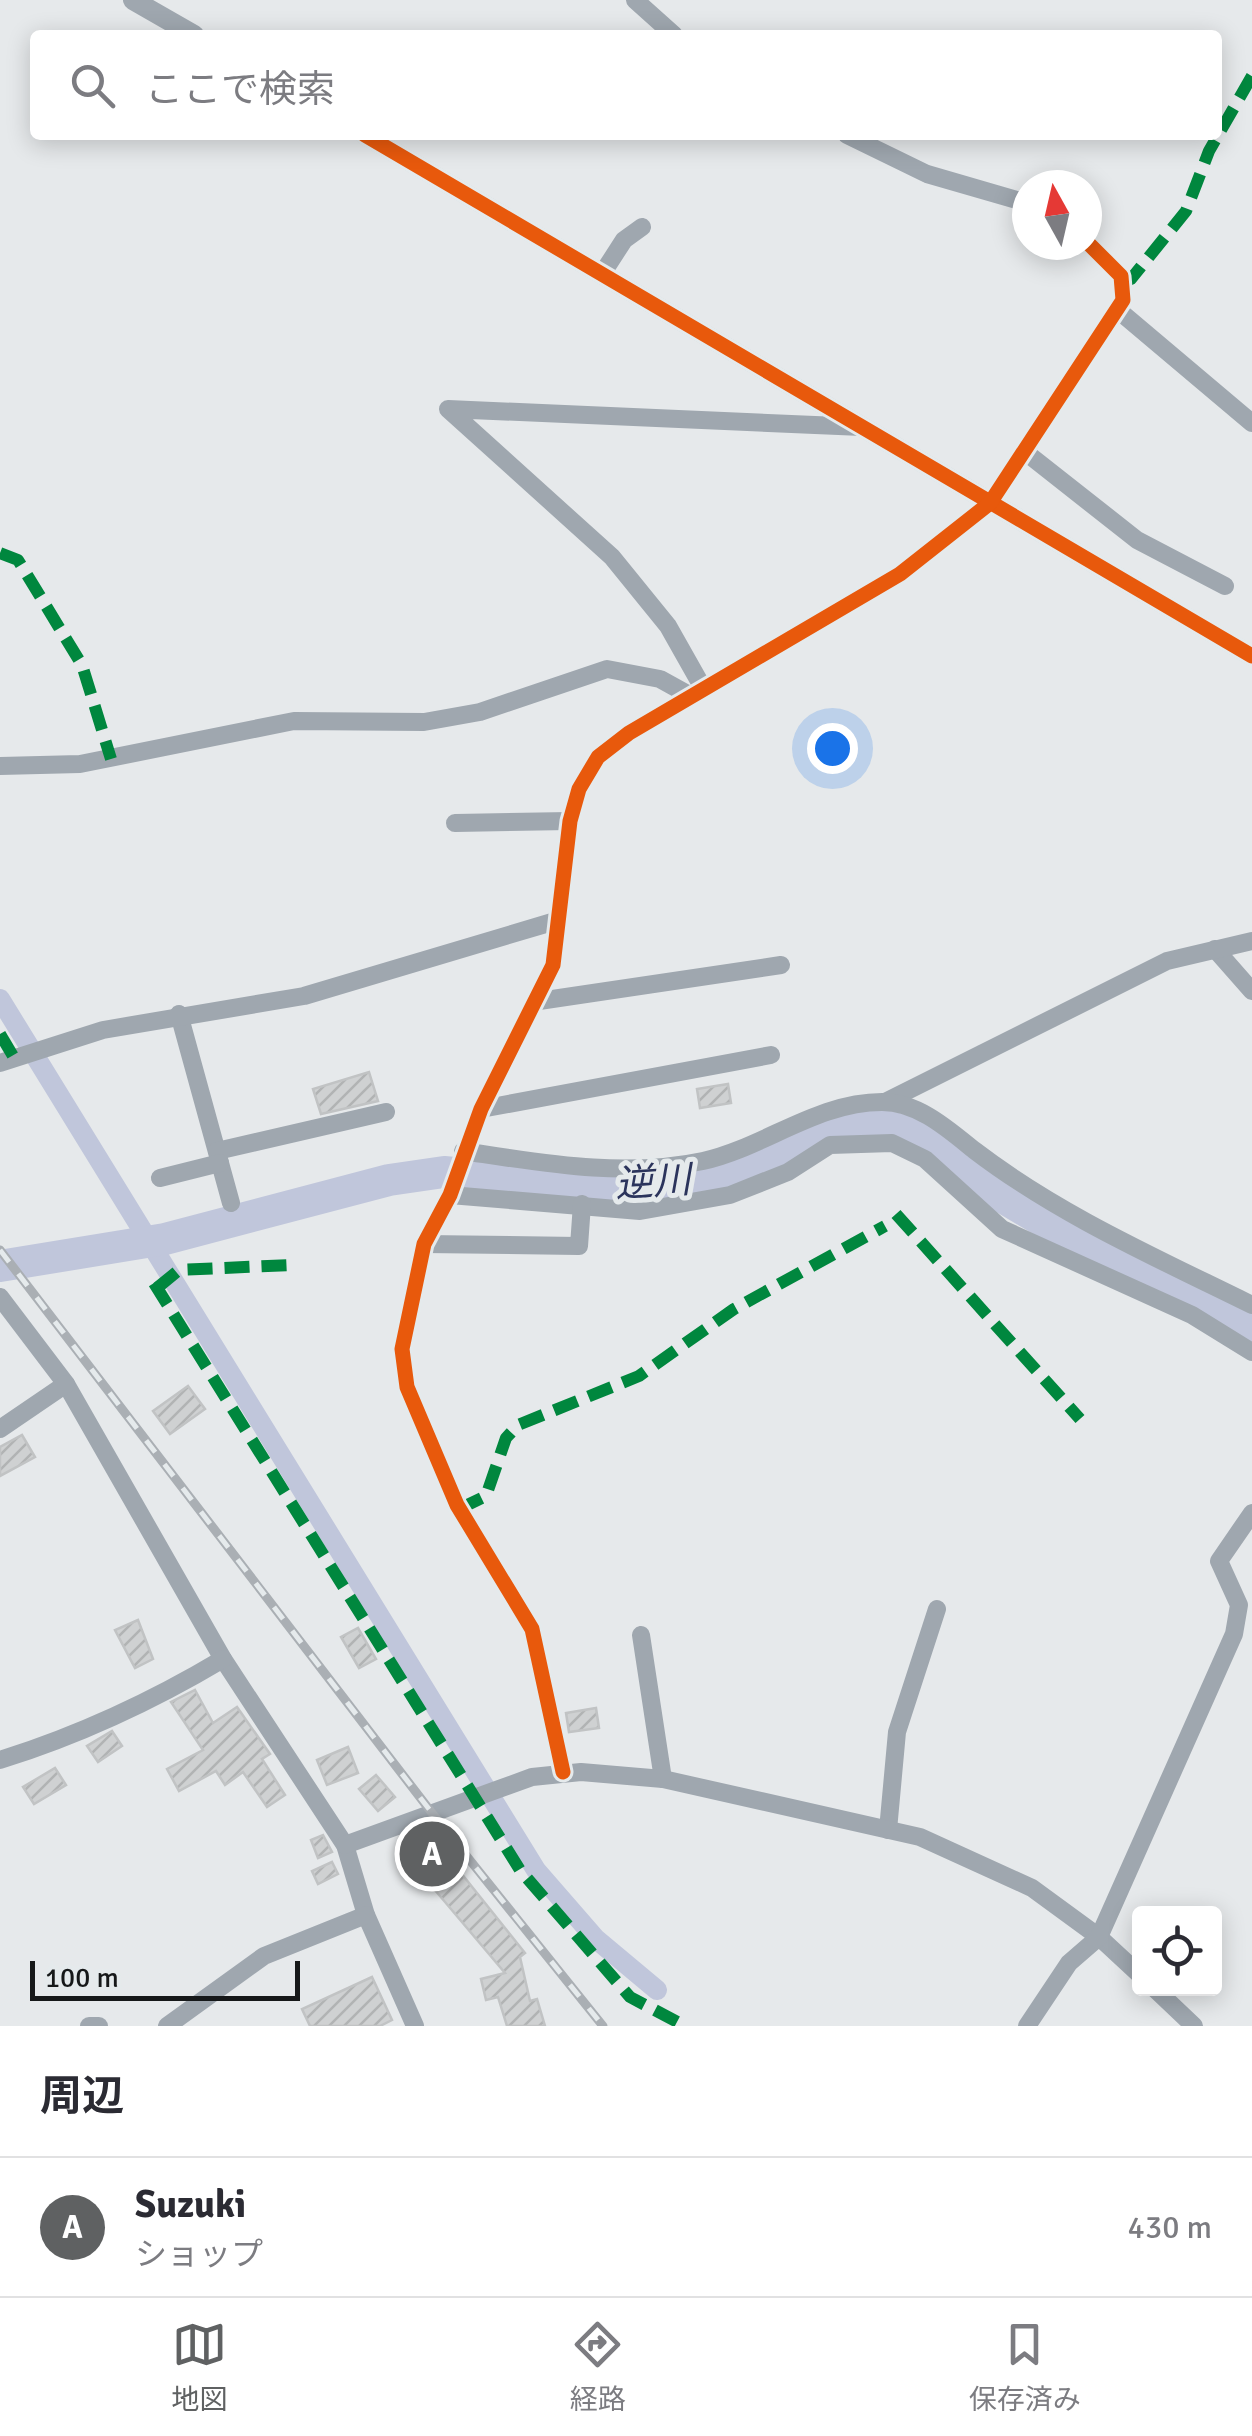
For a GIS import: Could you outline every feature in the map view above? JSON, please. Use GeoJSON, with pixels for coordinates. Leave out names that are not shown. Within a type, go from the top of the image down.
{"type":"FeatureCollection","features":[{"type":"Feature","properties":{"kind":"street"},"geometry":{"type":"LineString","coordinates":[[133,0],[185,30]]}},
{"type":"Feature","properties":{"kind":"street"},"geometry":{"type":"LineString","coordinates":[[635,0],[668,30]]}},
{"type":"Feature","properties":{"kind":"street"},"geometry":{"type":"LineString","coordinates":[[374,140],[1252,656]]}},
{"type":"Feature","properties":{"kind":"street"},"geometry":{"type":"LineString","coordinates":[[857,140],[927,174],[1012,199]]}},
{"type":"Feature","properties":{"kind":"street"},"geometry":{"type":"LineString","coordinates":[[602,274],[624,240],[642,227]]}},
{"type":"Feature","properties":{"kind":"street"},"geometry":{"type":"LineString","coordinates":[[563,1772],[532,1629],[459,1509],[407,1387],[402,1349],[424,1244],[450,1191],[481,1109],[553,965],[570,820],[580,788],[598,757],[696,691],[900,574],[990,502],[1118,310],[1124,290],[1121,276],[1102,257]]}},
{"type":"Feature","properties":{"kind":"street"},"geometry":{"type":"LineString","coordinates":[[1118,310],[1252,423]]}},
{"type":"Feature","properties":{"kind":"street"},"geometry":{"type":"LineString","coordinates":[[696,691],[668,626],[612,557],[448,409],[865,427]]}},
{"type":"Feature","properties":{"kind":"street"},"geometry":{"type":"LineString","coordinates":[[1024,452],[1137,540],[1224,586]]}},
{"type":"Feature","properties":{"kind":"street"},"geometry":{"type":"LineString","coordinates":[[0,766],[80,764],[294,721],[424,722],[480,712],[608,669],[696,691]]}},
{"type":"Feature","properties":{"kind":"street"},"geometry":{"type":"LineString","coordinates":[[455,823],[570,820]]}},
{"type":"Feature","properties":{"kind":"street"},"geometry":{"type":"LineString","coordinates":[[0,1063],[40,1047],[179,1014],[304,996],[559,920]]}},
{"type":"Feature","properties":{"kind":"street"},"geometry":{"type":"LineString","coordinates":[[460,1158],[602,1171],[705,1160],[836,1108],[885,1102],[1167,961],[1252,941]]}},
{"type":"Feature","properties":{"kind":"street"},"geometry":{"type":"LineString","coordinates":[[1215,949],[1252,991]]}},
{"type":"Feature","properties":{"kind":"street"},"geometry":{"type":"LineString","coordinates":[[538,1000],[781,965]]}},
{"type":"Feature","properties":{"kind":"street"},"geometry":{"type":"LineString","coordinates":[[179,1014],[232,1203]]}},
{"type":"Feature","properties":{"kind":"street"},"geometry":{"type":"LineString","coordinates":[[481,1109],[771,1055]]}},
{"type":"Feature","properties":{"kind":"street"},"geometry":{"type":"LineString","coordinates":[[885,1102],[928,1114],[1000,1169],[1086,1222],[1252,1305]]}},
{"type":"Feature","properties":{"kind":"street"},"geometry":{"type":"LineString","coordinates":[[160,1178],[218,1157],[386,1112]]}},
{"type":"Feature","properties":{"kind":"street"},"geometry":{"type":"LineString","coordinates":[[450,1191],[640,1211],[730,1195],[788,1172],[830,1145],[892,1143],[926,1159],[1002,1228],[1192,1314],[1252,1352]]}},
{"type":"Feature","properties":{"kind":"street"},"geometry":{"type":"LineString","coordinates":[[424,1244],[579,1246],[582,1204]]}},
{"type":"Feature","properties":{"kind":"street"},"geometry":{"type":"LineString","coordinates":[[0,1297],[66,1384],[223,1659],[346,1845],[366,1915],[415,2026]]}},
{"type":"Feature","properties":{"kind":"street"},"geometry":{"type":"LineString","coordinates":[[0,1429],[66,1384]]}},
{"type":"Feature","properties":{"kind":"street"},"geometry":{"type":"LineString","coordinates":[[1027,2026],[1069,1962],[1098,1936],[1234,1634],[1239,1604],[1219,1561],[1252,1513]]}},
{"type":"Feature","properties":{"kind":"street"},"geometry":{"type":"LineString","coordinates":[[888,1830],[897,1732],[936,1609]]}},
{"type":"Feature","properties":{"kind":"street"},"geometry":{"type":"LineString","coordinates":[[641,1635],[662,1779]]}},
{"type":"Feature","properties":{"kind":"street"},"geometry":{"type":"LineString","coordinates":[[0,1760],[73,1737],[158,1699],[223,1659]]}},
{"type":"Feature","properties":{"kind":"street"},"geometry":{"type":"LineString","coordinates":[[346,1845],[504,1784],[563,1772],[662,1779],[920,1837],[1032,1888],[1098,1936],[1132,1968]]}},
{"type":"Feature","properties":{"kind":"street"},"geometry":{"type":"LineString","coordinates":[[168,2026],[264,1956],[366,1915]]}},
{"type":"Feature","properties":{"kind":"street"},"geometry":{"type":"LineString","coordinates":[[1162,1996],[1194,2026]]}},
{"type":"Feature","properties":{"kind":"street"},"geometry":{"type":"LineString","coordinates":[[89,2026],[98,2026]]}},
{"type":"Feature","properties":{"kind":"building"},"geometry":{"type":"Polygon","coordinates":[[[369,1072],[378,1101],[321,1114],[313,1089],[369,1072]]]}},
{"type":"Feature","properties":{"kind":"building"},"geometry":{"type":"Polygon","coordinates":[[[728,1084],[731,1103],[700,1108],[697,1089],[728,1084]]]}},
{"type":"Feature","properties":{"kind":"building"},"geometry":{"type":"Polygon","coordinates":[[[188,1386],[205,1409],[170,1434],[153,1411],[188,1386]]]}},
{"type":"Feature","properties":{"kind":"building"},"geometry":{"type":"Polygon","coordinates":[[[22,1435],[35,1457],[0,1476],[0,1447],[22,1435]]]}},
{"type":"Feature","properties":{"kind":"building"},"geometry":{"type":"Polygon","coordinates":[[[138,1620],[153,1659],[135,1668],[115,1630],[138,1620]]]}},
{"type":"Feature","properties":{"kind":"building"},"geometry":{"type":"Polygon","coordinates":[[[358,1628],[376,1659],[359,1668],[341,1637],[358,1628]]]}},
{"type":"Feature","properties":{"kind":"building"},"geometry":{"type":"Polygon","coordinates":[[[195,1690],[213,1723],[237,1707],[270,1754],[262,1759],[285,1795],[267,1807],[243,1772],[225,1785],[216,1771],[179,1791],[167,1769],[203,1750],[171,1702],[195,1690]]]}},
{"type":"Feature","properties":{"kind":"building"},"geometry":{"type":"Polygon","coordinates":[[[596,1708],[599,1728],[569,1732],[566,1713],[596,1708]]]}},
{"type":"Feature","properties":{"kind":"building"},"geometry":{"type":"Polygon","coordinates":[[[112,1731],[122,1746],[98,1762],[87,1746],[112,1731]]]}},
{"type":"Feature","properties":{"kind":"building"},"geometry":{"type":"Polygon","coordinates":[[[348,1747],[358,1773],[327,1785],[317,1760],[348,1747]]]}},
{"type":"Feature","properties":{"kind":"building"},"geometry":{"type":"Polygon","coordinates":[[[55,1768],[66,1785],[34,1804],[23,1787],[55,1768]]]}},
{"type":"Feature","properties":{"kind":"building"},"geometry":{"type":"Polygon","coordinates":[[[376,1775],[395,1797],[378,1811],[359,1789],[376,1775]]]}},
{"type":"Feature","properties":{"kind":"building"},"geometry":{"type":"Polygon","coordinates":[[[323,1835],[332,1852],[318,1858],[311,1840],[323,1835]]]}},
{"type":"Feature","properties":{"kind":"building"},"geometry":{"type":"Polygon","coordinates":[[[433,1838],[525,1953],[520,1957],[530,2001],[537,1999],[545,2026],[507,2026],[498,1997],[486,2000],[481,1979],[505,1973],[434,1889],[442,1882],[418,1849],[433,1838]]]}},
{"type":"Feature","properties":{"kind":"building"},"geometry":{"type":"Polygon","coordinates":[[[332,1862],[338,1874],[318,1884],[312,1871],[332,1862]]]}},
{"type":"Feature","properties":{"kind":"building"},"geometry":{"type":"Polygon","coordinates":[[[372,1977],[392,2020],[380,2026],[310,2026],[302,2009],[372,1977]]]}},
{"type":"Feature","properties":{"kind":"waterway"},"geometry":{"type":"LineString","coordinates":[[0,999],[536,1870],[596,1939],[657,1990]]}},
{"type":"Feature","properties":{"kind":"waterway","name":"逆川"},"geometry":{"type":"LineString","coordinates":[[0,1266],[165,1239],[389,1180],[444,1172],[637,1190],[722,1176],[835,1130],[875,1123],[929,1138],[994,1192],[1068,1236],[1252,1329]]}},
{"type":"Feature","properties":{"kind":"railway"},"geometry":{"type":"LineString","coordinates":[[0,1250],[432,1813],[603,2026]]}},
{"type":"Feature","properties":{"kind":"marked path"},"geometry":{"type":"LineString","coordinates":[[1222,128],[1252,76]]}},
{"type":"Feature","properties":{"kind":"marked path"},"geometry":{"type":"LineString","coordinates":[[1123,283],[1131,279],[1186,211],[1215,140]]}},
{"type":"Feature","properties":{"kind":"marked path"},"geometry":{"type":"LineString","coordinates":[[0,553],[18,560],[82,665],[111,759]]}},
{"type":"Feature","properties":{"kind":"marked path"},"geometry":{"type":"LineString","coordinates":[[0,1034],[13,1056]]}},
{"type":"Feature","properties":{"kind":"marked path"},"geometry":{"type":"LineString","coordinates":[[896,1214],[1080,1419]]}},
{"type":"Feature","properties":{"kind":"marked path"},"geometry":{"type":"LineString","coordinates":[[459,1509],[486,1496],[506,1438],[518,1425],[639,1376],[734,1309],[885,1226]]}},
{"type":"Feature","properties":{"kind":"marked path"},"geometry":{"type":"LineString","coordinates":[[157,1288],[179,1270],[290,1265]]}},
{"type":"Feature","properties":{"kind":"marked path"},"geometry":{"type":"LineString","coordinates":[[154,1283],[520,1870],[630,1997],[685,2026]]}},
{"type":"Feature","properties":{"kind":"cycle path"},"geometry":{"type":"LineString","coordinates":[[374,140],[1252,656]]}},
{"type":"Feature","properties":{"kind":"cycle path"},"geometry":{"type":"LineString","coordinates":[[563,1772],[532,1629],[457,1505],[407,1387],[402,1349],[424,1244],[450,1195],[481,1109],[553,965],[570,821],[579,789],[598,757],[629,733],[900,574],[990,503],[1123,300],[1121,276],[1102,257]]}},
{"type":"Feature","properties":{"kind":"place","name":"Suzuki"},"geometry":{"type":"Point","coordinates":[432,1854]}}]}
